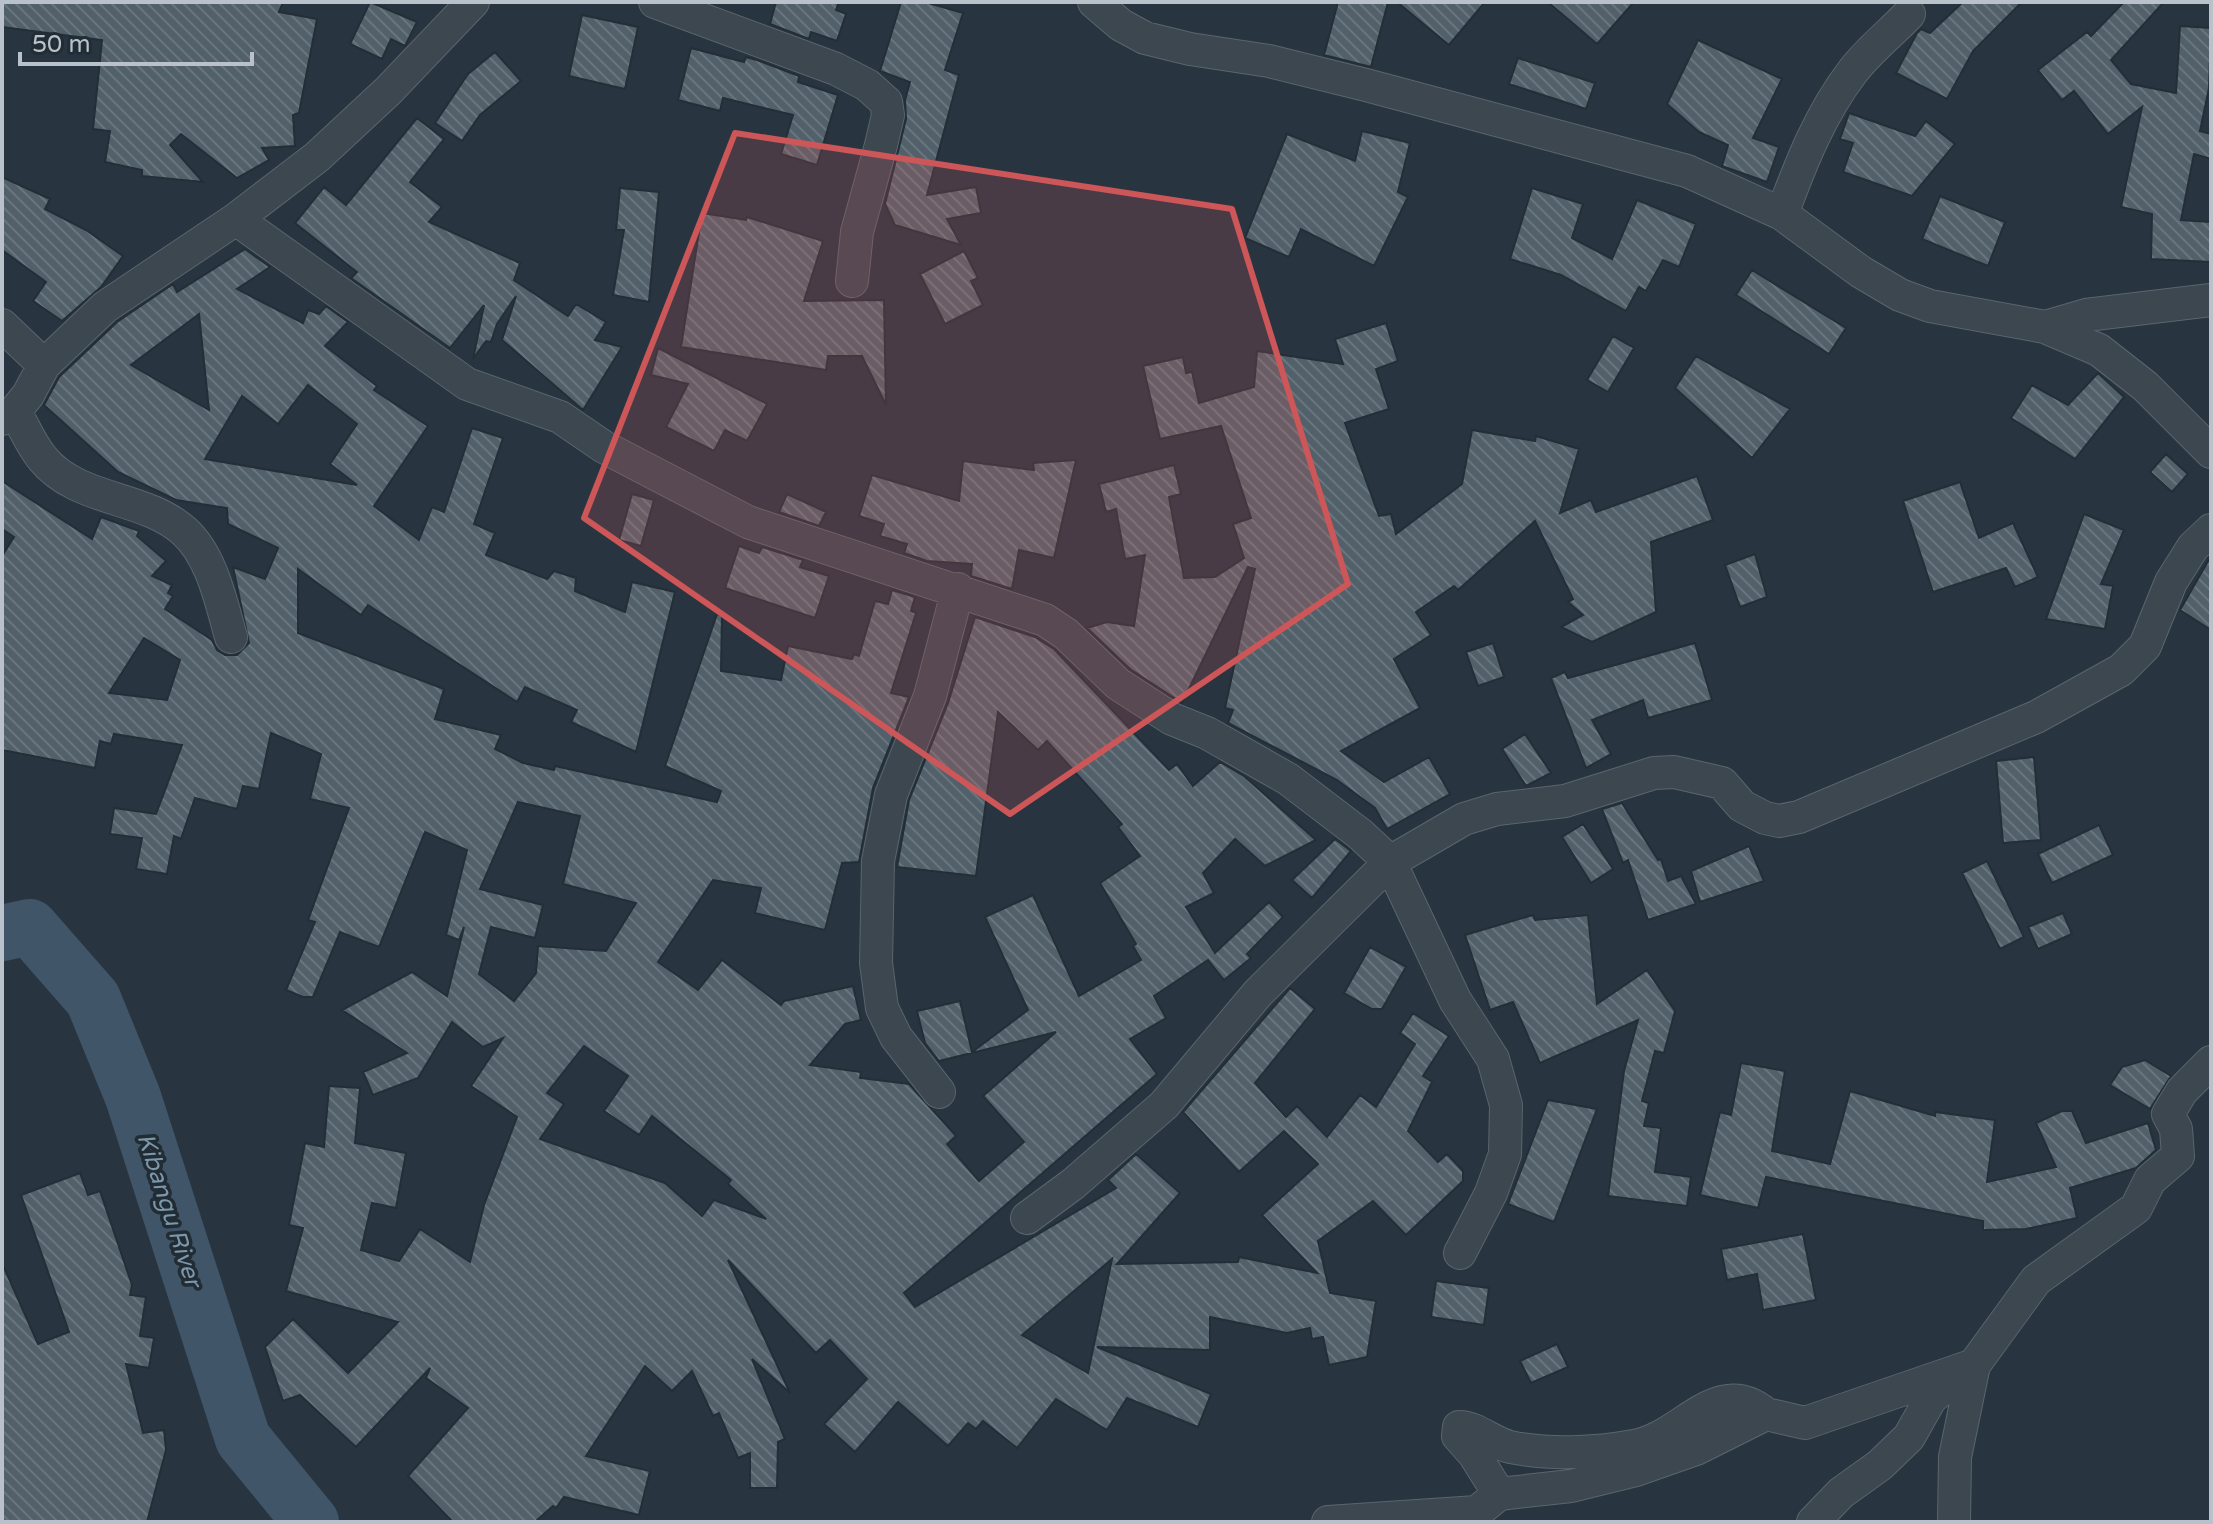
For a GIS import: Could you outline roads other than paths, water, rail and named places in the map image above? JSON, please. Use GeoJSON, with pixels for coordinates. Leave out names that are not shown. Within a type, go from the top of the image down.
{"type":"FeatureCollection","features":[{"type":"Feature","properties":{"kind":"street"},"geometry":{"type":"LineString","coordinates":[[231,637],[218,591],[200,551],[185,532],[155,513],[57,472],[8,415],[44,365],[105,307],[236,219],[317,157],[388,91],[473,2]]}},
{"type":"Feature","properties":{"kind":"street"},"geometry":{"type":"LineString","coordinates":[[655,2],[836,69],[867,85],[886,102],[888,115],[857,232],[852,281]]}},
{"type":"Feature","properties":{"kind":"street"},"geometry":{"type":"LineString","coordinates":[[1094,2],[1121,25],[1145,38],[1190,49],[1269,61],[1575,139],[1687,171],[1782,214],[1861,272],[1900,295],[1930,306],[2045,327],[2099,350],[2145,386],[2211,452]]}},
{"type":"Feature","properties":{"kind":"street"},"geometry":{"type":"LineString","coordinates":[[1782,214],[1808,144],[1828,108],[1855,69],[1909,14]]}},
{"type":"Feature","properties":{"kind":"street"},"geometry":{"type":"LineString","coordinates":[[236,219],[467,384],[560,417],[604,447],[748,522],[1045,620],[1066,634],[1118,684],[1172,719],[1207,733],[1288,779],[1390,862],[1455,1000],[1493,1059],[1506,1105],[1505,1154],[1491,1193],[1460,1253]]}},
{"type":"Feature","properties":{"kind":"street"},"geometry":{"type":"LineString","coordinates":[[2045,327],[2099,313],[2211,300]]}},
{"type":"Feature","properties":{"kind":"street"},"geometry":{"type":"LineString","coordinates":[[2,325],[44,365]]}},
{"type":"Feature","properties":{"kind":"street"},"geometry":{"type":"LineString","coordinates":[[1027,1218],[1073,1184],[1164,1105],[1258,993],[1390,862],[1464,819],[1497,809],[1565,801],[1654,773],[1674,772],[1722,783],[1742,806],[1779,821],[1799,817],[2036,717],[2121,670],[2145,646],[2171,582],[2193,547],[2211,530]]}},
{"type":"Feature","properties":{"kind":"street"},"geometry":{"type":"LineString","coordinates":[[939,1092],[896,1037],[882,1008],[876,963],[878,861],[891,795],[930,696],[958,589]]}},
{"type":"Feature","properties":{"kind":"street"},"geometry":{"type":"LineString","coordinates":[[1813,1522],[1841,1493],[1880,1465],[1909,1437],[1931,1398],[1974,1365],[2036,1280],[2136,1208],[2150,1180],[2178,1156],[2176,1129],[2168,1114],[2182,1091],[2211,1062]]}},
{"type":"Feature","properties":{"kind":"street"},"geometry":{"type":"LineString","coordinates":[[1499,1494],[1474,1454],[1458,1436],[1459,1427],[1511,1447],[1596,1451],[1636,1446],[1665,1437],[1698,1412],[1731,1398],[1753,1404],[1766,1414],[1805,1423],[1974,1365]]}},
{"type":"Feature","properties":{"kind":"street"},"geometry":{"type":"LineString","coordinates":[[1954,1522],[1955,1457],[1974,1365]]}},
{"type":"Feature","properties":{"kind":"street"},"geometry":{"type":"LineString","coordinates":[[1328,1522],[1477,1512],[1499,1494],[1571,1486],[1636,1470],[1696,1449],[1766,1414]]}},
{"type":"Feature","properties":{"kind":"waterway","name":"Kibangu River"},"geometry":{"type":"LineString","coordinates":[[2,933],[30,927],[93,999],[133,1097],[243,1439],[311,1522]]}}]}
